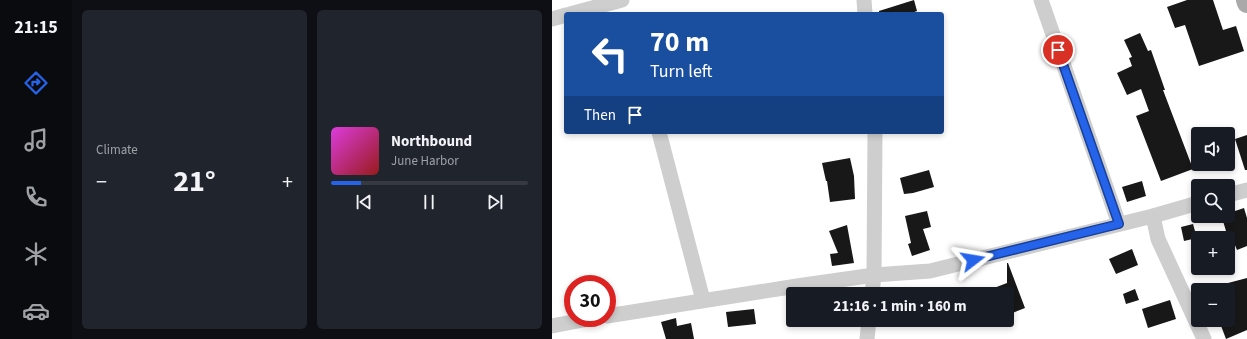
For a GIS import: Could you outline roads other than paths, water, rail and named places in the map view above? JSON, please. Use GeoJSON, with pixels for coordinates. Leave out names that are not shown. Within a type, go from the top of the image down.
{"type":"FeatureCollection","features":[{"type":"Feature","properties":{"kind":"street"},"geometry":{"type":"LineString","coordinates":[[577,12],[622,0],[625,12]]}},
{"type":"Feature","properties":{"kind":"street"},"geometry":{"type":"LineString","coordinates":[[864,0],[866,12]]}},
{"type":"Feature","properties":{"kind":"street"},"geometry":{"type":"LineString","coordinates":[[1041,0],[1119,224]]}},
{"type":"Feature","properties":{"kind":"street"},"geometry":{"type":"LineString","coordinates":[[552,19],[564,16]]}},
{"type":"Feature","properties":{"kind":"street"},"geometry":{"type":"LineString","coordinates":[[659,134],[704,300]]}},
{"type":"Feature","properties":{"kind":"street"},"geometry":{"type":"LineString","coordinates":[[873,287],[875,134]]}},
{"type":"Feature","properties":{"kind":"street"},"geometry":{"type":"LineString","coordinates":[[1235,193],[1247,190]]}},
{"type":"Feature","properties":{"kind":"street"},"geometry":{"type":"LineString","coordinates":[[616,315],[874,275],[930,271],[1153,216],[1191,205]]}},
{"type":"Feature","properties":{"kind":"street"},"geometry":{"type":"LineString","coordinates":[[1153,216],[1158,239],[1204,339]]}},
{"type":"Feature","properties":{"kind":"street"},"geometry":{"type":"LineString","coordinates":[[552,326],[564,324]]}},
{"type":"Feature","properties":{"kind":"street"},"geometry":{"type":"LineString","coordinates":[[867,339],[868,327]]}}]}
